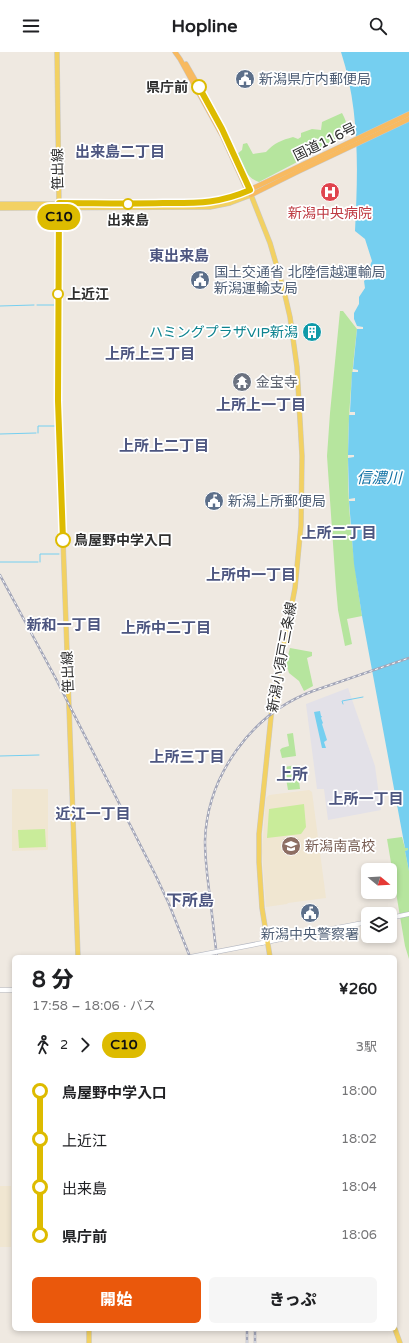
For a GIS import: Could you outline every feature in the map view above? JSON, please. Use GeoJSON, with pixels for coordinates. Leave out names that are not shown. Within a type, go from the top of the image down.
{"type":"FeatureCollection","features":[{"type":"Feature","properties":{"kind":"highway"},"geometry":{"type":"LineString","coordinates":[[175,52],[223,137],[251,195]]}},
{"type":"Feature","properties":{"kind":"highway"},"geometry":{"type":"LineString","coordinates":[[178,52],[210,104],[248,190]]}},
{"type":"Feature","properties":{"kind":"highway","name":"国道116号"},"geometry":{"type":"LineString","coordinates":[[251,195],[409,114]]}},
{"type":"Feature","properties":{"kind":"highway","name":"国道116号"},"geometry":{"type":"LineString","coordinates":[[248,190],[409,119]]}},
{"type":"Feature","properties":{"kind":"main road","name":"笹出線"},"geometry":{"type":"LineString","coordinates":[[57,52],[59,205],[58,401],[78,955]]}},
{"type":"Feature","properties":{"kind":"main road"},"geometry":{"type":"LineString","coordinates":[[0,208],[59,205],[209,203],[232,197],[248,190]]}},
{"type":"Feature","properties":{"kind":"main road"},"geometry":{"type":"LineString","coordinates":[[0,204],[210,207],[251,195]]}},
{"type":"Feature","properties":{"kind":"main road","name":"新潟小須戸三条線"},"geometry":{"type":"LineString","coordinates":[[251,195],[272,250],[288,310],[297,367],[302,456],[301,514],[296,580],[272,706],[259,834],[262,908],[270,955]]}},
{"type":"Feature","properties":{"kind":"main road"},"geometry":{"type":"LineString","coordinates":[[397,917],[409,914]]}},
{"type":"Feature","properties":{"kind":"main road"},"geometry":{"type":"LineString","coordinates":[[200,955],[361,923]]}},
{"type":"Feature","properties":{"kind":"main road"},"geometry":{"type":"LineString","coordinates":[[0,990],[12,990]]}},
{"type":"Feature","properties":{"kind":"main road"},"geometry":{"type":"LineString","coordinates":[[89,1331],[90,1343]]}},
{"type":"Feature","properties":{"kind":"main road"},"geometry":{"type":"LineString","coordinates":[[396,1331],[400,1343]]}},
{"type":"Feature","properties":{"kind":"shaded area"},"geometry":{"type":"Polygon","coordinates":[[[348,688],[375,766],[381,810],[328,820],[324,789],[317,789],[306,704],[348,688]]]}},
{"type":"Feature","properties":{"kind":"shaded area"},"geometry":{"type":"Polygon","coordinates":[[[12,789],[48,789],[47,850],[12,851],[12,789]]]}},
{"type":"Feature","properties":{"kind":"shaded area","name":"新潟南高校"},"geometry":{"type":"Polygon","coordinates":[[[309,790],[312,792],[326,898],[266,907],[262,851],[266,798],[269,795],[309,790]]]}},
{"type":"Feature","properties":{"kind":"shaded area"},"geometry":{"type":"Polygon","coordinates":[[[0,1186],[11,1186],[11,1247],[0,1247],[0,1186]]]}},
{"type":"Feature","properties":{"kind":"green space"},"geometry":{"type":"Polygon","coordinates":[[[342,113],[347,126],[343,138],[259,182],[251,177],[243,167],[237,154],[242,150],[243,144],[247,143],[253,154],[266,152],[272,146],[282,141],[293,137],[298,139],[301,137],[301,133],[312,129],[321,130],[322,122],[342,113]]]}},
{"type":"Feature","properties":{"kind":"green space"},"geometry":{"type":"Polygon","coordinates":[[[340,311],[343,311],[357,329],[352,377],[348,443],[348,479],[352,538],[362,616],[347,619],[352,644],[345,646],[338,610],[327,456],[340,311]]]}},
{"type":"Feature","properties":{"kind":"green space"},"geometry":{"type":"Polygon","coordinates":[[[290,648],[312,652],[312,656],[307,658],[313,686],[304,691],[299,681],[289,673],[286,663],[290,648]]]}},
{"type":"Feature","properties":{"kind":"green space"},"geometry":{"type":"Polygon","coordinates":[[[293,733],[296,756],[282,758],[280,750],[289,746],[287,734],[293,733]]]}},
{"type":"Feature","properties":{"kind":"green space"},"geometry":{"type":"Polygon","coordinates":[[[297,765],[300,789],[288,790],[284,767],[297,765]]]}},
{"type":"Feature","properties":{"kind":"green space"},"geometry":{"type":"Polygon","coordinates":[[[304,804],[306,827],[301,834],[267,838],[269,809],[304,804]]]}},
{"type":"Feature","properties":{"kind":"green space"},"geometry":{"type":"Polygon","coordinates":[[[45,829],[46,847],[19,848],[18,830],[45,829]]]}},
{"type":"Feature","properties":{"kind":"green space"},"geometry":{"type":"Polygon","coordinates":[[[402,837],[405,848],[408,848],[409,850],[405,851],[409,871],[409,959],[405,946],[397,898],[397,863],[391,863],[387,839],[402,837]]]}},
{"type":"Feature","properties":{"kind":"water","name":"信濃川"},"geometry":{"type":"Polygon","coordinates":[[[341,52],[409,52],[409,871],[405,851],[408,850],[408,848],[405,848],[362,616],[354,564],[349,501],[355,501],[355,498],[349,499],[348,458],[354,457],[354,455],[348,455],[349,415],[355,415],[355,412],[350,412],[352,372],[358,372],[358,370],[353,369],[357,329],[363,329],[363,327],[357,326],[354,319],[354,313],[359,304],[359,297],[365,288],[364,281],[367,278],[371,279],[373,276],[370,267],[372,261],[365,239],[355,231],[357,163],[355,118],[352,96],[341,52]]]}},
{"type":"Feature","properties":{"kind":"water"},"geometry":{"type":"Polygon","coordinates":[[[320,711],[327,740],[324,742],[326,748],[322,748],[314,712],[320,711]]]}},
{"type":"Feature","properties":{"kind":"waterway"},"geometry":{"type":"LineString","coordinates":[[0,306],[34,305]]}},
{"type":"Feature","properties":{"kind":"waterway"},"geometry":{"type":"LineString","coordinates":[[37,305],[54,305]]}},
{"type":"Feature","properties":{"kind":"waterway"},"geometry":{"type":"LineString","coordinates":[[38,433],[38,426],[55,426]]}},
{"type":"Feature","properties":{"kind":"waterway"},"geometry":{"type":"LineString","coordinates":[[0,434],[36,433]]}},
{"type":"Feature","properties":{"kind":"waterway"},"geometry":{"type":"LineString","coordinates":[[40,562],[40,554],[59,554]]}},
{"type":"Feature","properties":{"kind":"waterway"},"geometry":{"type":"LineString","coordinates":[[0,562],[38,562]]}},
{"type":"Feature","properties":{"kind":"waterway"},"geometry":{"type":"LineString","coordinates":[[343,704],[342,701],[363,697]]}},
{"type":"Feature","properties":{"kind":"waterway"},"geometry":{"type":"LineString","coordinates":[[0,756],[39,755]]}},
{"type":"Feature","properties":{"kind":"railway"},"geometry":{"type":"LineString","coordinates":[[0,575],[55,677],[155,874],[169,904],[189,955]]}},
{"type":"Feature","properties":{"kind":"railway"},"geometry":{"type":"LineString","coordinates":[[217,955],[205,854],[205,841],[208,817],[214,793],[236,750],[252,731],[270,715],[291,701],[313,691],[409,658]]}},
{"type":"Feature","properties":{"kind":"railway"},"geometry":{"type":"LineString","coordinates":[[247,1331],[247,1343]]}},
{"type":"Feature","properties":{"kind":"railway"},"geometry":{"type":"LineString","coordinates":[[255,1331],[255,1343]]}},
{"type":"Feature","properties":{"kind":"bus line","name":"C10"},"geometry":{"type":"LineString","coordinates":[[63,540],[58,401],[59,203],[209,203],[220,201],[250,190],[210,104],[199,87]]}},
{"type":"Feature","properties":{"kind":"place","name":"新潟県庁内郵便局"},"geometry":{"type":"Point","coordinates":[245,79]}},
{"type":"Feature","properties":{"kind":"place","name":"県庁前"},"geometry":{"type":"Point","coordinates":[199,87]}},
{"type":"Feature","properties":{"kind":"place","name":"新潟中央病院"},"geometry":{"type":"Point","coordinates":[330,192]}},
{"type":"Feature","properties":{"kind":"place","name":"出来島"},"geometry":{"type":"Point","coordinates":[128,204]}},
{"type":"Feature","properties":{"kind":"place","name":"国土交通省 北陸信越運輸局 新潟運輸支局"},"geometry":{"type":"Point","coordinates":[200,280]}},
{"type":"Feature","properties":{"kind":"place","name":"上近江"},"geometry":{"type":"Point","coordinates":[58,294]}},
{"type":"Feature","properties":{"kind":"place","name":"ハミングプラザVIP新潟"},"geometry":{"type":"Point","coordinates":[312,332]}},
{"type":"Feature","properties":{"kind":"place","name":"金宝寺"},"geometry":{"type":"Point","coordinates":[242,382]}},
{"type":"Feature","properties":{"kind":"place","name":"新潟上所郵便局"},"geometry":{"type":"Point","coordinates":[214,501]}},
{"type":"Feature","properties":{"kind":"place","name":"鳥屋野中学入口"},"geometry":{"type":"Point","coordinates":[63,540]}},
{"type":"Feature","properties":{"kind":"place","name":"新潟南高校"},"geometry":{"type":"Point","coordinates":[291,846]}},
{"type":"Feature","properties":{"kind":"place","name":"新潟中央警察署"},"geometry":{"type":"Point","coordinates":[310,913]}},
{"type":"Feature","properties":{"kind":"district","name":"出来島二丁目"},"geometry":{"type":"Point","coordinates":[120,152]}},
{"type":"Feature","properties":{"kind":"district","name":"東出来島"},"geometry":{"type":"Point","coordinates":[179,256]}},
{"type":"Feature","properties":{"kind":"district","name":"上所上三丁目"},"geometry":{"type":"Point","coordinates":[150,354]}},
{"type":"Feature","properties":{"kind":"district","name":"上所上一丁目"},"geometry":{"type":"Point","coordinates":[261,405]}},
{"type":"Feature","properties":{"kind":"district","name":"上所上二丁目"},"geometry":{"type":"Point","coordinates":[164,446]}},
{"type":"Feature","properties":{"kind":"district","name":"上所二丁目"},"geometry":{"type":"Point","coordinates":[339,533]}},
{"type":"Feature","properties":{"kind":"district","name":"上所中一丁目"},"geometry":{"type":"Point","coordinates":[251,575]}},
{"type":"Feature","properties":{"kind":"district","name":"新和一丁目"},"geometry":{"type":"Point","coordinates":[64,625]}},
{"type":"Feature","properties":{"kind":"district","name":"上所中二丁目"},"geometry":{"type":"Point","coordinates":[166,628]}},
{"type":"Feature","properties":{"kind":"district","name":"上所三丁目"},"geometry":{"type":"Point","coordinates":[187,757]}},
{"type":"Feature","properties":{"kind":"district","name":"上所"},"geometry":{"type":"Point","coordinates":[292,775]}},
{"type":"Feature","properties":{"kind":"district","name":"上所一丁目"},"geometry":{"type":"Point","coordinates":[366,799]}},
{"type":"Feature","properties":{"kind":"district","name":"近江一丁目"},"geometry":{"type":"Point","coordinates":[93,814]}},
{"type":"Feature","properties":{"kind":"district","name":"下所島"},"geometry":{"type":"Point","coordinates":[190,901]}}]}
